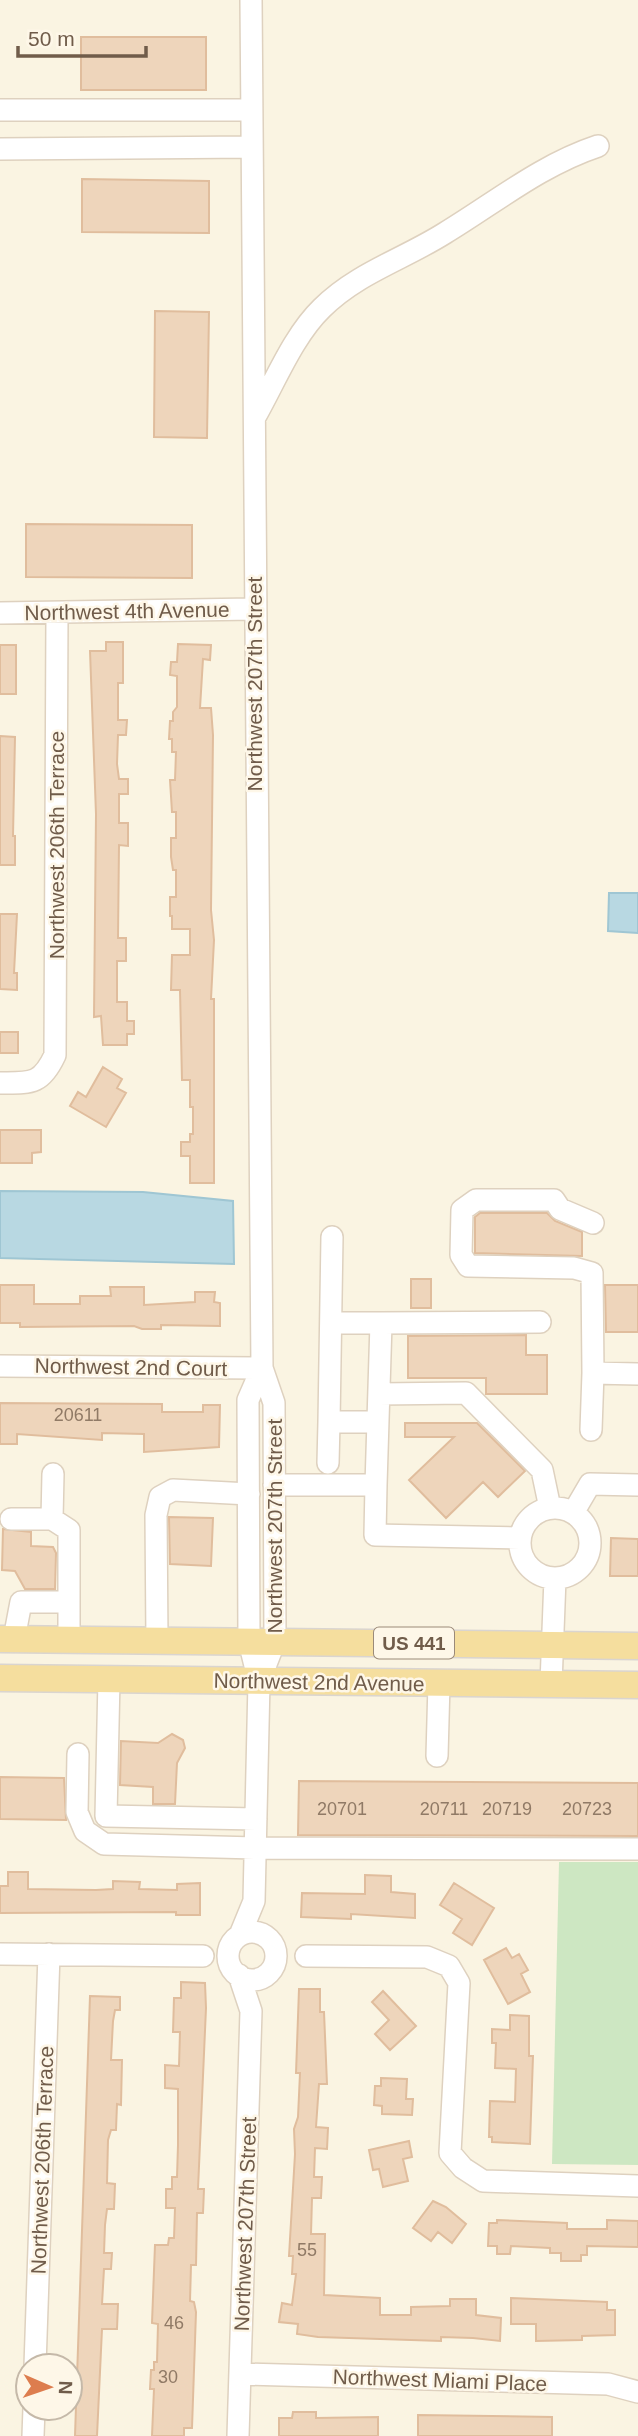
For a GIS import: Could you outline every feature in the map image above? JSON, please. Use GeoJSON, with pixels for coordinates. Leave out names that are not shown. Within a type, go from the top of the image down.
{"type":"FeatureCollection","features":[{"type":"Feature","properties":{"kind":"main road","name":"Northwest 2nd Avenue"},"geometry":{"type":"LineString","coordinates":[[7,1639],[638,1646]]}},
{"type":"Feature","properties":{"kind":"main road","name":"Northwest 2nd Avenue"},"geometry":{"type":"LineString","coordinates":[[0,1678],[638,1685]]}},
{"type":"Feature","properties":{"kind":"street","name":"Northwest 207th Street"},"geometry":{"type":"LineString","coordinates":[[250,0],[253,609],[262,1368],[274,1403],[275,1641],[259,1682]]}},
{"type":"Feature","properties":{"kind":"street"},"geometry":{"type":"LineString","coordinates":[[0,110],[251,110]]}},
{"type":"Feature","properties":{"kind":"street"},"geometry":{"type":"LineString","coordinates":[[56,148],[57,110]]}},
{"type":"Feature","properties":{"kind":"street"},"geometry":{"type":"LineString","coordinates":[[99,110],[99,148]]}},
{"type":"Feature","properties":{"kind":"street"},"geometry":{"type":"LineString","coordinates":[[0,149],[252,146]]}},
{"type":"Feature","properties":{"kind":"street"},"geometry":{"type":"LineString","coordinates":[[254,419],[314,318],[346,287],[443,235],[548,167],[598,146]]}},
{"type":"Feature","properties":{"kind":"street","name":"Northwest 4th Avenue"},"geometry":{"type":"LineString","coordinates":[[0,613],[253,609]]}},
{"type":"Feature","properties":{"kind":"street","name":"Northwest 206th Terrace"},"geometry":{"type":"LineString","coordinates":[[0,1083],[29,1083],[46,1074],[55,1055],[57,614]]}},
{"type":"Feature","properties":{"kind":"street"},"geometry":{"type":"LineString","coordinates":[[592,1430],[592,1273],[574,1268],[468,1266],[461,1255],[462,1210],[476,1200],[554,1200],[560,1209],[593,1223]]}},
{"type":"Feature","properties":{"kind":"street"},"geometry":{"type":"LineString","coordinates":[[328,1463],[332,1237]]}},
{"type":"Feature","properties":{"kind":"street"},"geometry":{"type":"LineString","coordinates":[[331,1323],[540,1322]]}},
{"type":"Feature","properties":{"kind":"street"},"geometry":{"type":"LineString","coordinates":[[381,1323],[375,1535],[520,1538]]}},
{"type":"Feature","properties":{"kind":"street","name":"Northwest 2nd Court"},"geometry":{"type":"LineString","coordinates":[[0,1366],[262,1368]]}},
{"type":"Feature","properties":{"kind":"street","name":"Northwest 207th Street"},"geometry":{"type":"LineString","coordinates":[[237,1938],[254,1901],[259,1682],[249,1641],[248,1400],[262,1368]]}},
{"type":"Feature","properties":{"kind":"street"},"geometry":{"type":"LineString","coordinates":[[593,1373],[638,1374]]}},
{"type":"Feature","properties":{"kind":"street"},"geometry":{"type":"LineString","coordinates":[[379,1394],[466,1393],[542,1470],[550,1508]]}},
{"type":"Feature","properties":{"kind":"street"},"geometry":{"type":"LineString","coordinates":[[329,1422],[377,1422]]}},
{"type":"Feature","properties":{"kind":"street"},"geometry":{"type":"LineString","coordinates":[[52,1519],[53,1474]]}},
{"type":"Feature","properties":{"kind":"street"},"geometry":{"type":"LineString","coordinates":[[573,1513],[590,1484],[638,1485]]}},
{"type":"Feature","properties":{"kind":"street"},"geometry":{"type":"LineString","coordinates":[[274,1486],[376,1485]]}},
{"type":"Feature","properties":{"kind":"street"},"geometry":{"type":"LineString","coordinates":[[157,1640],[156,1515],[160,1497],[173,1490],[248,1494]]}},
{"type":"Feature","properties":{"kind":"street"},"geometry":{"type":"LineString","coordinates":[[550,1508],[573,1513],[588,1531],[588,1554],[574,1573],[555,1578],[540,1575],[524,1560],[520,1538],[531,1518],[550,1508]]}},
{"type":"Feature","properties":{"kind":"street"},"geometry":{"type":"LineString","coordinates":[[11,1519],[52,1519],[69,1530],[69,1639]]}},
{"type":"Feature","properties":{"kind":"street"},"geometry":{"type":"LineString","coordinates":[[551,1684],[555,1578]]}},
{"type":"Feature","properties":{"kind":"street"},"geometry":{"type":"LineString","coordinates":[[7,1639],[21,1602],[69,1602]]}},
{"type":"Feature","properties":{"kind":"street"},"geometry":{"type":"LineString","coordinates":[[109,1679],[106,1816],[256,1819]]}},
{"type":"Feature","properties":{"kind":"street"},"geometry":{"type":"LineString","coordinates":[[437,1756],[439,1683]]}},
{"type":"Feature","properties":{"kind":"street"},"geometry":{"type":"LineString","coordinates":[[78,1754],[77,1812],[85,1831],[104,1844],[255,1848],[638,1849]]}},
{"type":"Feature","properties":{"kind":"street","name":"Northwest 207th Street"},"geometry":{"type":"LineString","coordinates":[[254,1901],[271,1942]]}},
{"type":"Feature","properties":{"kind":"street"},"geometry":{"type":"LineString","coordinates":[[203,1956],[255,1932],[271,1942],[306,1956],[428,1957],[449,1966],[458,1983],[450,2153],[463,2168],[483,2181],[638,2186]]}},
{"type":"Feature","properties":{"kind":"street"},"geometry":{"type":"LineString","coordinates":[[236,1973],[229,1955],[237,1938]]}},
{"type":"Feature","properties":{"kind":"street"},"geometry":{"type":"LineString","coordinates":[[268,1973],[276,1960],[271,1942]]}},
{"type":"Feature","properties":{"kind":"street"},"geometry":{"type":"LineString","coordinates":[[0,1954],[203,1956],[254,1980],[306,1956]]}},
{"type":"Feature","properties":{"kind":"street","name":"Northwest 206th Terrace"},"geometry":{"type":"LineString","coordinates":[[35,2352],[49,1954]]}},
{"type":"Feature","properties":{"kind":"street","name":"Northwest 207th Street"},"geometry":{"type":"LineString","coordinates":[[236,1973],[251,2011]]}},
{"type":"Feature","properties":{"kind":"street","name":"Northwest 207th Street"},"geometry":{"type":"LineString","coordinates":[[239,2436],[251,2011],[268,1973]]}},
{"type":"Feature","properties":{"kind":"street","name":"Northwest Miami Place"},"geometry":{"type":"LineString","coordinates":[[241,2374],[608,2384],[638,2392]]}},
{"type":"Feature","properties":{"kind":"green space"},"geometry":{"type":"Polygon","coordinates":[[[559,1862],[638,1862],[638,2165],[552,2164],[559,1862]]]}},
{"type":"Feature","properties":{"kind":"water"},"geometry":{"type":"Polygon","coordinates":[[[609,893],[638,893],[638,933],[608,931],[609,893]]]}},
{"type":"Feature","properties":{"kind":"water"},"geometry":{"type":"Polygon","coordinates":[[[0,1191],[143,1192],[233,1201],[234,1264],[0,1258],[0,1191]]]}},
{"type":"Feature","properties":{"kind":"building"},"geometry":{"type":"Polygon","coordinates":[[[81,37],[206,37],[206,90],[81,90],[81,37]]]}},
{"type":"Feature","properties":{"kind":"building"},"geometry":{"type":"Polygon","coordinates":[[[82,179],[209,181],[209,233],[82,232],[82,179]]]}},
{"type":"Feature","properties":{"kind":"building"},"geometry":{"type":"Polygon","coordinates":[[[155,311],[209,312],[207,438],[154,437],[155,311]]]}},
{"type":"Feature","properties":{"kind":"building"},"geometry":{"type":"Polygon","coordinates":[[[26,524],[192,525],[192,578],[26,577],[26,524]]]}},
{"type":"Feature","properties":{"kind":"building"},"geometry":{"type":"Polygon","coordinates":[[[106,642],[123,642],[123,683],[118,683],[118,720],[127,720],[126,735],[118,735],[117,764],[119,779],[128,779],[128,794],[119,794],[119,823],[128,823],[128,846],[119,845],[118,938],[126,938],[126,961],[117,961],[117,1002],[127,1002],[127,1021],[134,1021],[134,1034],[127,1034],[127,1045],[103,1045],[101,1016],[94,1017],[96,814],[90,651],[106,651],[106,642]]]}},
{"type":"Feature","properties":{"kind":"building"},"geometry":{"type":"Polygon","coordinates":[[[178,644],[211,645],[210,660],[203,659],[200,708],[211,708],[213,735],[211,910],[214,940],[211,999],[214,999],[214,1183],[190,1183],[190,1156],[181,1156],[181,1142],[190,1142],[190,1134],[193,1134],[193,1107],[190,1107],[190,1080],[182,1080],[180,990],[171,990],[172,955],[190,955],[190,929],[172,929],[170,916],[170,897],[176,897],[176,870],[173,870],[171,838],[176,838],[176,812],[172,812],[170,780],[175,780],[176,752],[172,752],[172,739],[169,739],[170,721],[173,721],[173,712],[177,707],[177,676],[170,675],[171,662],[177,662],[178,644]]]}},
{"type":"Feature","properties":{"kind":"building"},"geometry":{"type":"Polygon","coordinates":[[[0,645],[16,645],[16,694],[0,694],[0,645]]]}},
{"type":"Feature","properties":{"kind":"building"},"geometry":{"type":"Polygon","coordinates":[[[0,736],[15,737],[15,865],[0,865],[0,736]]]}},
{"type":"Feature","properties":{"kind":"building"},"geometry":{"type":"Polygon","coordinates":[[[0,914],[17,914],[14,973],[17,973],[17,990],[0,989],[0,914]]]}},
{"type":"Feature","properties":{"kind":"building"},"geometry":{"type":"Polygon","coordinates":[[[0,1032],[18,1032],[18,1053],[0,1053],[0,1032]]]}},
{"type":"Feature","properties":{"kind":"building"},"geometry":{"type":"Polygon","coordinates":[[[103,1067],[122,1079],[117,1088],[126,1093],[106,1127],[70,1106],[78,1092],[86,1097],[103,1067]]]}},
{"type":"Feature","properties":{"kind":"building"},"geometry":{"type":"Polygon","coordinates":[[[0,1130],[41,1130],[41,1152],[32,1153],[32,1163],[0,1163],[0,1130]]]}},
{"type":"Feature","properties":{"kind":"building"},"geometry":{"type":"Polygon","coordinates":[[[480,1213],[547,1213],[555,1221],[582,1232],[582,1256],[475,1253],[475,1217],[480,1213]]]}},
{"type":"Feature","properties":{"kind":"building"},"geometry":{"type":"Polygon","coordinates":[[[411,1279],[431,1279],[431,1308],[411,1308],[411,1279]]]}},
{"type":"Feature","properties":{"kind":"building"},"geometry":{"type":"Polygon","coordinates":[[[0,1285],[34,1285],[34,1304],[80,1304],[80,1296],[111,1296],[110,1287],[144,1287],[144,1305],[195,1302],[195,1292],[215,1292],[214,1302],[220,1303],[220,1326],[161,1325],[161,1329],[134,1326],[20,1327],[20,1323],[0,1323],[0,1285]]]}},
{"type":"Feature","properties":{"kind":"building"},"geometry":{"type":"Polygon","coordinates":[[[605,1285],[638,1285],[638,1332],[606,1332],[605,1285]]]}},
{"type":"Feature","properties":{"kind":"building"},"geometry":{"type":"Polygon","coordinates":[[[526,1335],[526,1355],[547,1355],[547,1394],[486,1394],[486,1378],[408,1378],[408,1336],[526,1335]]]}},
{"type":"Feature","properties":{"kind":"building"},"geometry":{"type":"Polygon","coordinates":[[[0,1403],[162,1404],[162,1412],[203,1412],[203,1405],[220,1405],[219,1447],[144,1452],[144,1434],[102,1433],[102,1440],[17,1434],[17,1444],[0,1444],[0,1403]]]}},
{"type":"Feature","properties":{"kind":"building"},"geometry":{"type":"Polygon","coordinates":[[[405,1423],[477,1423],[525,1471],[498,1497],[483,1482],[446,1518],[409,1480],[454,1437],[405,1437],[405,1423]]]}},
{"type":"Feature","properties":{"kind":"building"},"geometry":{"type":"Polygon","coordinates":[[[169,1517],[213,1518],[211,1566],[170,1564],[169,1517]]]}},
{"type":"Feature","properties":{"kind":"building"},"geometry":{"type":"Polygon","coordinates":[[[3,1529],[31,1532],[31,1546],[53,1547],[56,1553],[55,1589],[25,1589],[15,1571],[2,1570],[3,1529]]]}},
{"type":"Feature","properties":{"kind":"building"},"geometry":{"type":"Polygon","coordinates":[[[611,1538],[638,1539],[638,1576],[610,1576],[611,1538]]]}},
{"type":"Feature","properties":{"kind":"building"},"geometry":{"type":"Polygon","coordinates":[[[172,1734],[183,1740],[185,1748],[177,1763],[175,1804],[153,1804],[153,1787],[120,1785],[121,1741],[158,1743],[172,1734]]]}},
{"type":"Feature","properties":{"kind":"building"},"geometry":{"type":"Polygon","coordinates":[[[0,1777],[64,1778],[66,1820],[0,1819],[0,1777]]]}},
{"type":"Feature","properties":{"kind":"building"},"geometry":{"type":"Polygon","coordinates":[[[299,1781],[638,1783],[638,1836],[298,1835],[299,1781]]]}},
{"type":"Feature","properties":{"kind":"building"},"geometry":{"type":"Polygon","coordinates":[[[8,1872],[28,1872],[28,1889],[113,1889],[113,1881],[140,1882],[139,1889],[177,1890],[177,1884],[200,1883],[200,1915],[176,1915],[176,1912],[0,1913],[0,1886],[8,1886],[8,1872]]]}},
{"type":"Feature","properties":{"kind":"building"},"geometry":{"type":"Polygon","coordinates":[[[365,1875],[391,1876],[391,1892],[415,1894],[415,1918],[351,1914],[351,1919],[301,1917],[302,1893],[365,1894],[365,1875]]]}},
{"type":"Feature","properties":{"kind":"building"},"geometry":{"type":"Polygon","coordinates":[[[454,1883],[494,1908],[472,1945],[453,1933],[462,1919],[440,1905],[454,1883]]]}},
{"type":"Feature","properties":{"kind":"building"},"geometry":{"type":"Polygon","coordinates":[[[506,1948],[512,1958],[519,1954],[528,1970],[521,1974],[530,1992],[508,2004],[484,1960],[506,1948]]]}},
{"type":"Feature","properties":{"kind":"building"},"geometry":{"type":"Polygon","coordinates":[[[181,1982],[205,1983],[206,2008],[198,2189],[204,2189],[203,2213],[197,2213],[196,2265],[191,2265],[190,2301],[194,2302],[196,2312],[192,2428],[184,2428],[184,2436],[152,2436],[154,2389],[150,2389],[151,2370],[154,2370],[154,2362],[157,2362],[158,2324],[152,2323],[155,2245],[168,2245],[169,2238],[174,2238],[175,2208],[166,2208],[166,2189],[172,2189],[172,2177],[177,2177],[178,2089],[165,2088],[165,2065],[179,2066],[180,2032],[173,2032],[174,1998],[181,1998],[181,1982]]]}},
{"type":"Feature","properties":{"kind":"building"},"geometry":{"type":"Polygon","coordinates":[[[299,1989],[320,1989],[320,2012],[324,2012],[327,2084],[319,2084],[316,2127],[328,2128],[327,2149],[315,2148],[314,2177],[322,2177],[321,2198],[312,2198],[311,2234],[325,2234],[324,2295],[380,2298],[380,2315],[411,2315],[411,2307],[450,2306],[450,2299],[476,2299],[476,2315],[501,2318],[500,2341],[441,2337],[441,2341],[318,2337],[297,2334],[298,2324],[279,2322],[282,2303],[292,2305],[296,2274],[292,2274],[293,2256],[289,2256],[294,2129],[298,2117],[300,2073],[296,2073],[299,1989]]]}},
{"type":"Feature","properties":{"kind":"building"},"geometry":{"type":"Polygon","coordinates":[[[383,1991],[416,2026],[390,2050],[375,2034],[389,2020],[372,2002],[383,1991]]]}},
{"type":"Feature","properties":{"kind":"building"},"geometry":{"type":"Polygon","coordinates":[[[90,1996],[120,1997],[120,2010],[115,2010],[113,2021],[111,2060],[122,2060],[121,2105],[117,2104],[116,2130],[111,2130],[108,2140],[107,2183],[115,2184],[114,2209],[107,2209],[105,2225],[104,2253],[112,2253],[111,2269],[104,2269],[102,2304],[118,2304],[117,2329],[102,2329],[97,2436],[75,2436],[75,2422],[84,2422],[84,2352],[78,2352],[90,1996]]]}},
{"type":"Feature","properties":{"kind":"building"},"geometry":{"type":"Polygon","coordinates":[[[510,2015],[529,2016],[529,2056],[533,2056],[530,2144],[492,2142],[492,2137],[489,2137],[490,2101],[515,2102],[516,2069],[495,2068],[496,2043],[492,2043],[492,2029],[510,2030],[510,2015]]]}},
{"type":"Feature","properties":{"kind":"building"},"geometry":{"type":"Polygon","coordinates":[[[381,2078],[407,2079],[406,2099],[413,2099],[412,2115],[382,2114],[382,2106],[374,2105],[375,2086],[381,2086],[381,2078]]]}},
{"type":"Feature","properties":{"kind":"building"},"geometry":{"type":"Polygon","coordinates":[[[409,2141],[412,2157],[403,2159],[408,2181],[383,2187],[379,2169],[373,2170],[369,2150],[409,2141]]]}},
{"type":"Feature","properties":{"kind":"building"},"geometry":{"type":"Polygon","coordinates":[[[433,2201],[446,2207],[466,2224],[452,2243],[438,2232],[431,2241],[413,2228],[433,2201]]]}},
{"type":"Feature","properties":{"kind":"building"},"geometry":{"type":"Polygon","coordinates":[[[497,2220],[567,2223],[567,2229],[607,2229],[607,2220],[638,2221],[638,2247],[587,2246],[587,2255],[581,2255],[581,2261],[561,2261],[561,2253],[550,2253],[550,2248],[511,2246],[510,2254],[497,2254],[497,2246],[488,2246],[489,2223],[497,2223],[497,2220]]]}},
{"type":"Feature","properties":{"kind":"building"},"geometry":{"type":"Polygon","coordinates":[[[511,2298],[607,2302],[607,2310],[615,2310],[615,2335],[582,2336],[582,2340],[536,2341],[536,2324],[511,2324],[511,2298]]]}},
{"type":"Feature","properties":{"kind":"building"},"geometry":{"type":"Polygon","coordinates":[[[293,2412],[316,2412],[316,2418],[378,2417],[378,2436],[279,2436],[279,2418],[292,2418],[293,2412]]]}},
{"type":"Feature","properties":{"kind":"building"},"geometry":{"type":"Polygon","coordinates":[[[418,2415],[552,2417],[552,2436],[418,2436],[418,2415]]]}}]}
